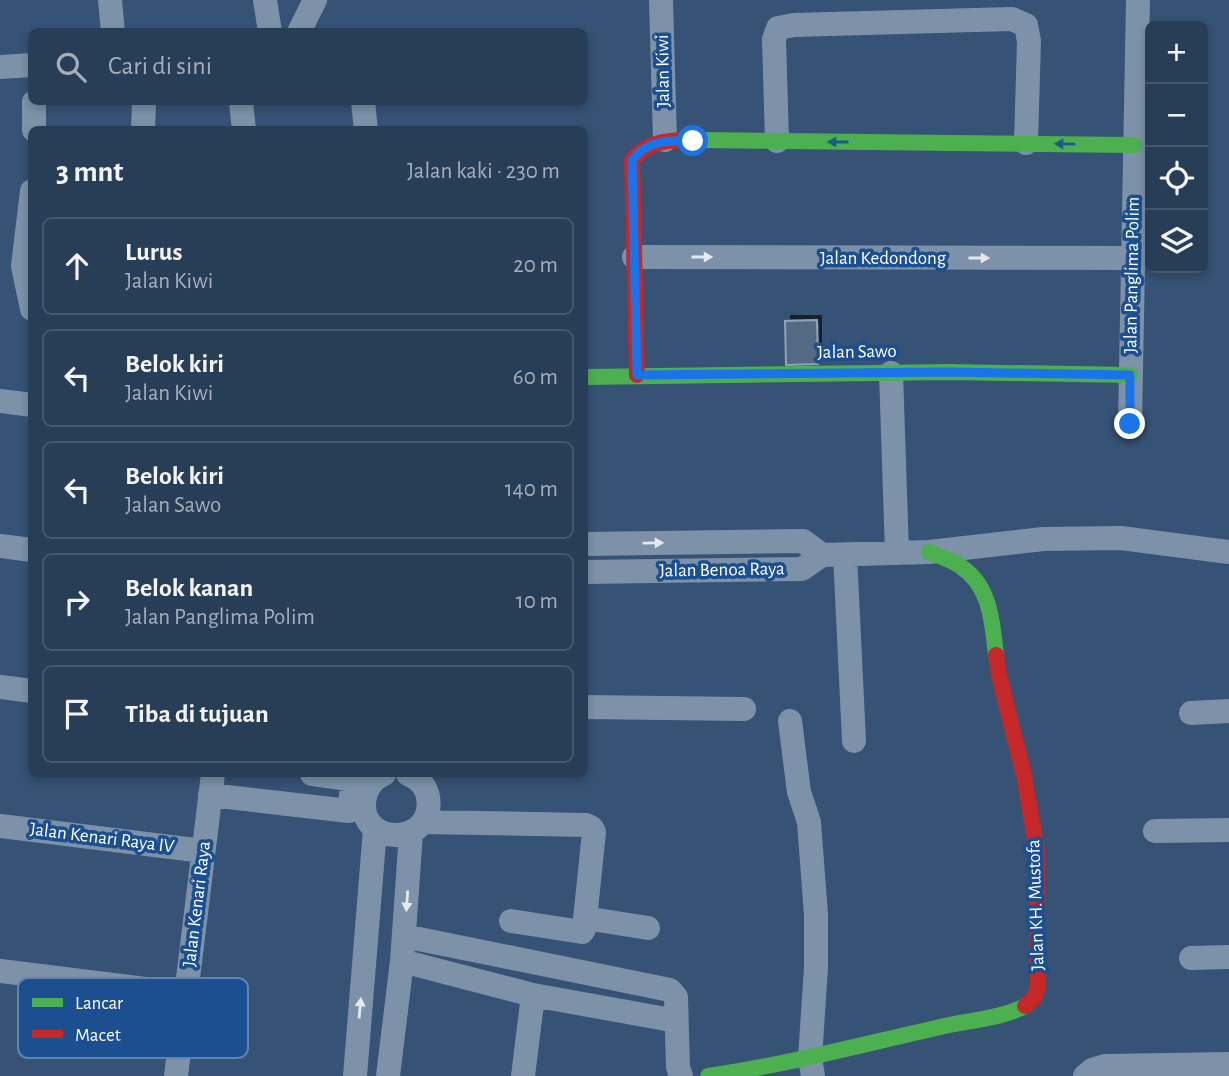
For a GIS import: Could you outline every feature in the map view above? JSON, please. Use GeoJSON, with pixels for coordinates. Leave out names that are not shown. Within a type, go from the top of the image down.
{"type":"FeatureCollection","features":[{"type":"Feature","properties":{"kind":"street"},"geometry":{"type":"LineString","coordinates":[[110,0],[113,28]]}},
{"type":"Feature","properties":{"kind":"street"},"geometry":{"type":"LineString","coordinates":[[265,0],[269,28]]}},
{"type":"Feature","properties":{"kind":"street"},"geometry":{"type":"LineString","coordinates":[[301,28],[316,0]]}},
{"type":"Feature","properties":{"kind":"street","name":"Jalan Kiwi"},"geometry":{"type":"LineString","coordinates":[[661,0],[665,140]]}},
{"type":"Feature","properties":{"kind":"street","name":"Jalan Panglima Polim"},"geometry":{"type":"LineString","coordinates":[[1130,424],[1138,0]]}},
{"type":"Feature","properties":{"kind":"street"},"geometry":{"type":"LineString","coordinates":[[777,141],[774,39],[778,28],[794,25],[1012,19],[1026,25],[1029,41],[1026,143]]}},
{"type":"Feature","properties":{"kind":"street"},"geometry":{"type":"LineString","coordinates":[[0,67],[28,65]]}},
{"type":"Feature","properties":{"kind":"street"},"geometry":{"type":"LineString","coordinates":[[34,105],[34,126]]}},
{"type":"Feature","properties":{"kind":"street"},"geometry":{"type":"LineString","coordinates":[[143,126],[144,105]]}},
{"type":"Feature","properties":{"kind":"street"},"geometry":{"type":"LineString","coordinates":[[241,105],[244,126]]}},
{"type":"Feature","properties":{"kind":"street"},"geometry":{"type":"LineString","coordinates":[[363,105],[366,126]]}},
{"type":"Feature","properties":{"kind":"street"},"geometry":{"type":"LineString","coordinates":[[637,375],[632,160],[640,150],[665,140],[1134,145]]}},
{"type":"Feature","properties":{"kind":"street"},"geometry":{"type":"LineString","coordinates":[[28,224],[23,266],[28,290]]}},
{"type":"Feature","properties":{"kind":"street","name":"Jalan Kedondong"},"geometry":{"type":"LineString","coordinates":[[634,257],[1132,258]]}},
{"type":"Feature","properties":{"kind":"street"},"geometry":{"type":"LineString","coordinates":[[891,373],[897,553]]}},
{"type":"Feature","properties":{"kind":"street","name":"Jalan Sawo"},"geometry":{"type":"LineString","coordinates":[[588,377],[891,373],[1130,375]]}},
{"type":"Feature","properties":{"kind":"street"},"geometry":{"type":"LineString","coordinates":[[0,401],[28,404]]}},
{"type":"Feature","properties":{"kind":"street"},"geometry":{"type":"LineString","coordinates":[[853,741],[834,555],[929,552],[1043,540],[1121,538],[1229,552]]}},
{"type":"Feature","properties":{"kind":"street","name":"Jalan Benoa Raya"},"geometry":{"type":"LineString","coordinates":[[588,544],[803,541],[834,555]]}},
{"type":"Feature","properties":{"kind":"street"},"geometry":{"type":"LineString","coordinates":[[0,546],[28,550]]}},
{"type":"Feature","properties":{"kind":"street","name":"Jalan KH. Mustofa"},"geometry":{"type":"LineString","coordinates":[[708,1076],[811,1067],[876,1040],[1024,1008],[1036,996],[1037,851],[1024,776],[999,676],[991,611],[981,586],[972,576],[959,565],[929,552]]}},
{"type":"Feature","properties":{"kind":"street","name":"Jalan Benoa Raya"},"geometry":{"type":"LineString","coordinates":[[588,572],[802,569],[834,555]]}},
{"type":"Feature","properties":{"kind":"street"},"geometry":{"type":"LineString","coordinates":[[0,687],[28,690]]}},
{"type":"Feature","properties":{"kind":"street"},"geometry":{"type":"LineString","coordinates":[[588,707],[744,709]]}},
{"type":"Feature","properties":{"kind":"street"},"geometry":{"type":"LineString","coordinates":[[1191,713],[1229,711]]}},
{"type":"Feature","properties":{"kind":"street"},"geometry":{"type":"LineString","coordinates":[[790,721],[799,792],[809,822],[816,915],[811,1067]]}},
{"type":"Feature","properties":{"kind":"street"},"geometry":{"type":"LineString","coordinates":[[211,784],[349,811],[353,780],[333,777]]}},
{"type":"Feature","properties":{"kind":"street"},"geometry":{"type":"LineString","coordinates":[[379,777],[371,782],[365,794],[366,819],[375,829],[393,836],[417,827],[586,825],[592,828],[594,832],[584,929],[578,933],[510,921]]}},
{"type":"Feature","properties":{"kind":"street"},"geometry":{"type":"LineString","coordinates":[[388,1076],[417,827],[429,806],[427,790],[415,777]]}},
{"type":"Feature","properties":{"kind":"street","name":"Jalan Kenari Raya"},"geometry":{"type":"LineString","coordinates":[[188,978],[211,784]]}},
{"type":"Feature","properties":{"kind":"street","name":"Jalan Kenari Raya IV"},"geometry":{"type":"LineString","coordinates":[[0,826],[203,851]]}},
{"type":"Feature","properties":{"kind":"street"},"geometry":{"type":"LineString","coordinates":[[355,1076],[375,829]]}},
{"type":"Feature","properties":{"kind":"street"},"geometry":{"type":"LineString","coordinates":[[1155,831],[1229,830]]}},
{"type":"Feature","properties":{"kind":"street"},"geometry":{"type":"LineString","coordinates":[[585,918],[648,928]]}},
{"type":"Feature","properties":{"kind":"street"},"geometry":{"type":"LineString","coordinates":[[404,936],[670,990],[676,997],[678,1067],[681,1076]]}},
{"type":"Feature","properties":{"kind":"street"},"geometry":{"type":"LineString","coordinates":[[1191,958],[1229,957]]}},
{"type":"Feature","properties":{"kind":"street"},"geometry":{"type":"LineString","coordinates":[[402,961],[533,995],[666,1020]]}},
{"type":"Feature","properties":{"kind":"street"},"geometry":{"type":"LineString","coordinates":[[0,971],[57,978]]}},
{"type":"Feature","properties":{"kind":"street"},"geometry":{"type":"LineString","coordinates":[[523,1076],[533,995]]}},
{"type":"Feature","properties":{"kind":"street","name":"Jalan Kenari Raya"},"geometry":{"type":"LineString","coordinates":[[177,1076],[179,1058]]}},
{"type":"Feature","properties":{"kind":"street"},"geometry":{"type":"LineString","coordinates":[[1085,1076],[1092,1070],[1105,1066],[1229,1064]]}},
{"type":"Feature","properties":{"kind":"building"},"geometry":{"type":"Polygon","coordinates":[[[817,320],[818,364],[786,365],[785,321],[817,320]]]}},
{"type":"Feature","properties":{"kind":"traffic: fast"},"geometry":{"type":"LineString","coordinates":[[697,140],[1134,145]]}},
{"type":"Feature","properties":{"kind":"traffic: fast"},"geometry":{"type":"LineString","coordinates":[[588,377],[950,372],[1130,375]]}},
{"type":"Feature","properties":{"kind":"traffic: fast"},"geometry":{"type":"LineString","coordinates":[[929,552],[960,566],[978,584],[988,606],[996,655]]}},
{"type":"Feature","properties":{"kind":"traffic: fast"},"geometry":{"type":"LineString","coordinates":[[708,1076],[993,1017],[1025,1006]]}},
{"type":"Feature","properties":{"kind":"traffic: jam"},"geometry":{"type":"LineString","coordinates":[[637,375],[632,160],[654,144],[697,140]]}},
{"type":"Feature","properties":{"kind":"traffic: jam"},"geometry":{"type":"LineString","coordinates":[[996,655],[1024,776],[1037,851],[1038,987],[1034,998],[1025,1006]]}},
{"type":"Feature","properties":{"kind":"route"},"geometry":{"type":"LineString","coordinates":[[693,141],[665,140],[640,150],[632,160],[637,375],[950,372],[1130,375],[1130,424]]}}]}
